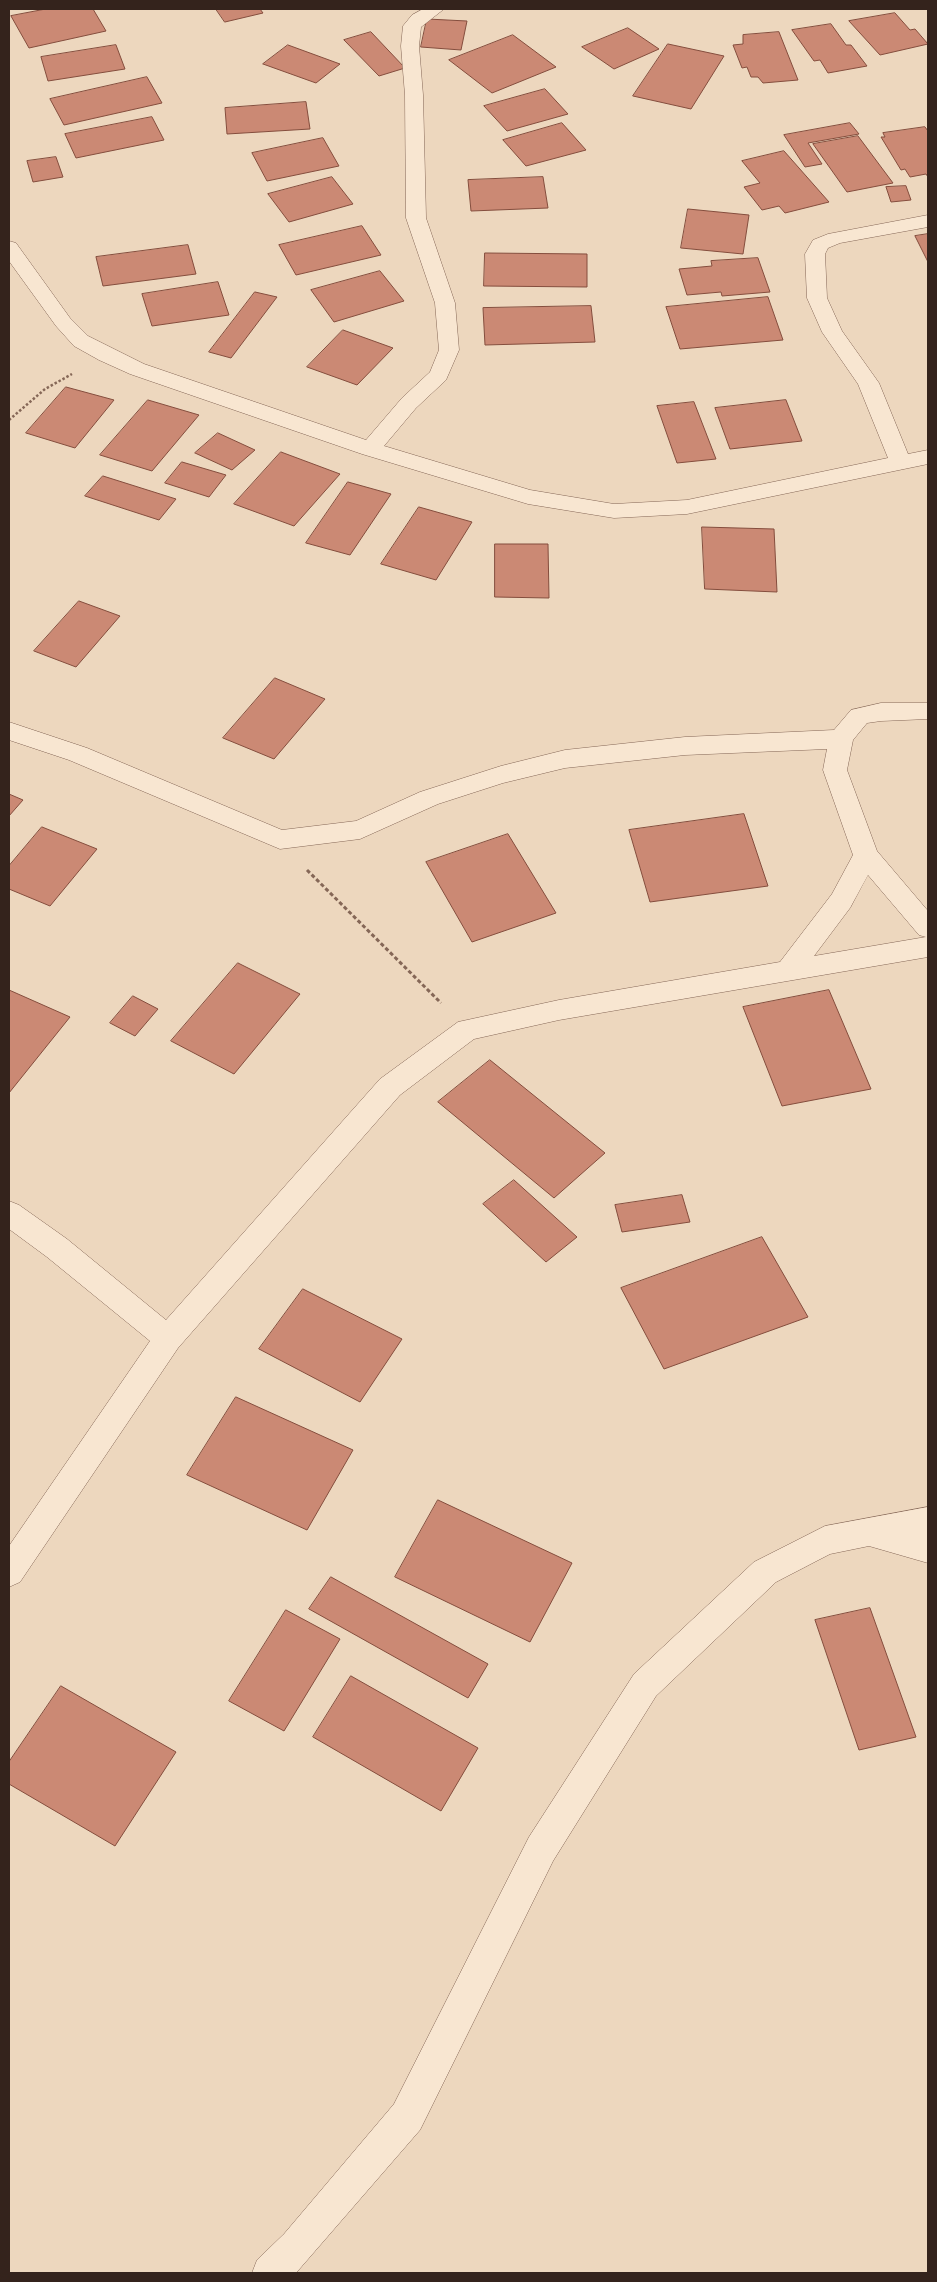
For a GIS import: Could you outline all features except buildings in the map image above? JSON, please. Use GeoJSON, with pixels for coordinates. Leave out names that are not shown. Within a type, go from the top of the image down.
{"type":"FeatureCollection","features":[{"type":"Feature","properties":{"kind":"street"},"geometry":{"type":"LineString","coordinates":[[370,449],[409,403],[439,375],[449,350],[445,303],[416,218],[414,95],[410,46],[412,26],[418,19],[434,9]]}},
{"type":"Feature","properties":{"kind":"street"},"geometry":{"type":"LineString","coordinates":[[9,247],[62,322],[81,341],[106,356],[370,449],[528,497],[614,511],[686,507],[919,463],[868,383],[832,332],[817,298],[815,254],[820,244],[835,238],[928,221]]}},
{"type":"Feature","properties":{"kind":"street"},"geometry":{"type":"LineString","coordinates":[[928,711],[882,712],[859,716],[841,738],[835,770],[866,855],[928,928]]}},
{"type":"Feature","properties":{"kind":"street"},"geometry":{"type":"LineString","coordinates":[[9,731],[78,754],[280,840],[360,830],[429,798],[501,775],[565,759],[685,746],[818,741],[841,738]]}},
{"type":"Feature","properties":{"kind":"street"},"geometry":{"type":"LineString","coordinates":[[788,970],[841,901],[866,855]]}},
{"type":"Feature","properties":{"kind":"street"},"geometry":{"type":"LineString","coordinates":[[9,1572],[168,1339],[390,1087],[467,1030],[559,1010],[928,946]]}},
{"type":"Feature","properties":{"kind":"street"},"geometry":{"type":"LineString","coordinates":[[9,1214],[57,1248],[168,1339]]}},
{"type":"Feature","properties":{"kind":"street"},"geometry":{"type":"LineString","coordinates":[[270,2273],[297,2247],[407,2116],[541,1849],[644,1685],[765,1572],[826,1540],[928,1521]]}},
{"type":"Feature","properties":{"kind":"street"},"geometry":{"type":"LineString","coordinates":[[869,1532],[928,1549]]}},
{"type":"Feature","properties":{"kind":"path"},"geometry":{"type":"LineString","coordinates":[[9,420],[45,388],[106,356]]}},
{"type":"Feature","properties":{"kind":"path"},"geometry":{"type":"LineString","coordinates":[[280,840],[336,901],[365,926],[467,1030]]}}]}
